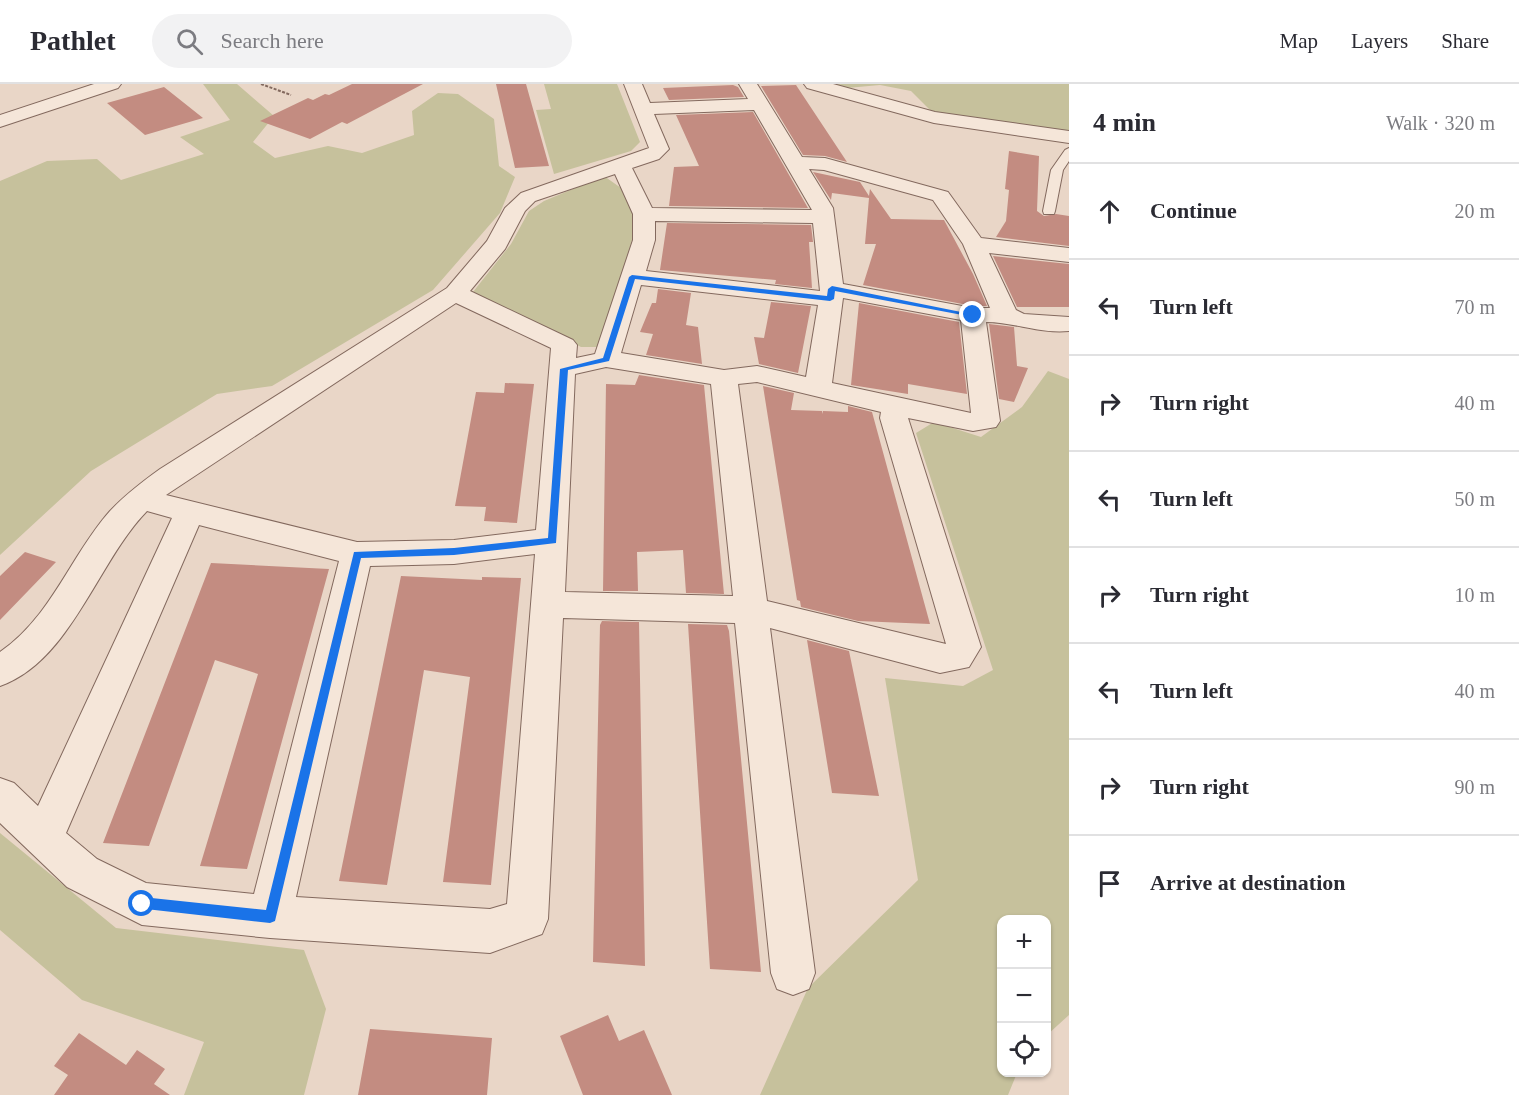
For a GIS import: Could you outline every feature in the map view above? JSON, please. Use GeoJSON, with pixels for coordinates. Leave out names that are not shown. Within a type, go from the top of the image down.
{"type":"FeatureCollection","features":[{"type":"Feature","properties":{"kind":"street"},"geometry":{"type":"LineString","coordinates":[[0,121],[112,84]]}},
{"type":"Feature","properties":{"kind":"street"},"geometry":{"type":"LineString","coordinates":[[0,671],[24,654],[51,626],[120,520],[141,499],[170,476],[455,293],[497,244],[516,208],[528,197],[652,155],[659,148],[633,84]]}},
{"type":"Feature","properties":{"kind":"street"},"geometry":{"type":"LineString","coordinates":[[748,84],[822,208],[831,294],[818,387]]}},
{"type":"Feature","properties":{"kind":"street"},"geometry":{"type":"LineString","coordinates":[[813,84],[934,117],[1069,137]]}},
{"type":"Feature","properties":{"kind":"street"},"geometry":{"type":"LineString","coordinates":[[643,109],[760,104]]}},
{"type":"Feature","properties":{"kind":"street"},"geometry":{"type":"LineString","coordinates":[[796,163],[825,164],[941,196],[974,244],[1006,315]]}},
{"type":"Feature","properties":{"kind":"street"},"geometry":{"type":"LineString","coordinates":[[606,359],[644,240],[644,214],[620,164]]}},
{"type":"Feature","properties":{"kind":"street"},"geometry":{"type":"LineString","coordinates":[[644,214],[824,217]]}},
{"type":"Feature","properties":{"kind":"street"},"geometry":{"type":"LineString","coordinates":[[974,244],[1069,255]]}},
{"type":"Feature","properties":{"kind":"street"},"geometry":{"type":"LineString","coordinates":[[632,277],[831,294],[973,315],[1006,315],[1019,321],[1069,324]]}},
{"type":"Feature","properties":{"kind":"street"},"geometry":{"type":"LineString","coordinates":[[0,796],[43,840],[82,873],[142,904],[490,932],[526,919],[553,540],[564,345],[455,293]]}},
{"type":"Feature","properties":{"kind":"street"},"geometry":{"type":"LineString","coordinates":[[564,369],[606,359],[724,378],[757,374],[896,407],[973,422],[986,421],[973,315]]}},
{"type":"Feature","properties":{"kind":"street"},"geometry":{"type":"LineString","coordinates":[[724,378],[793,973]]}},
{"type":"Feature","properties":{"kind":"street"},"geometry":{"type":"LineString","coordinates":[[548,604],[751,610],[940,659],[957,657],[964,647],[894,418],[896,407]]}},
{"type":"Feature","properties":{"kind":"street"},"geometry":{"type":"LineString","coordinates":[[141,499],[357,554],[454,552],[553,540]]}},
{"type":"Feature","properties":{"kind":"street"},"geometry":{"type":"LineString","coordinates":[[43,840],[189,513]]}},
{"type":"Feature","properties":{"kind":"street"},"geometry":{"type":"LineString","coordinates":[[270,916],[357,554]]}},
{"type":"Feature","properties":{"kind":"lane"},"geometry":{"type":"LineString","coordinates":[[1049,211],[1057,170],[1069,152]]}},
{"type":"Feature","properties":{"kind":"path"},"geometry":{"type":"LineString","coordinates":[[261,84],[291,95]]}},
{"type":"Feature","properties":{"kind":"shaded area"},"geometry":{"type":"Polygon","coordinates":[[[203,84],[237,84],[274,116],[253,142],[275,158],[328,146],[362,153],[414,135],[412,111],[438,93],[458,94],[494,119],[499,166],[515,177],[500,213],[433,290],[272,386],[217,394],[91,471],[0,555],[0,181],[47,161],[97,159],[121,180],[204,154],[180,137],[230,120],[203,84]]]}},
{"type":"Feature","properties":{"kind":"shaded area"},"geometry":{"type":"Polygon","coordinates":[[[544,84],[617,84],[640,142],[631,151],[554,174],[536,110],[551,109],[544,84]]]}},
{"type":"Feature","properties":{"kind":"shaded area"},"geometry":{"type":"Polygon","coordinates":[[[822,84],[1069,84],[1069,133],[933,113],[911,91],[880,85],[836,89],[822,84]]]}},
{"type":"Feature","properties":{"kind":"shaded area"},"geometry":{"type":"Polygon","coordinates":[[[604,176],[621,188],[638,222],[598,347],[581,347],[473,292],[511,244],[529,211],[544,201],[604,176]]]}},
{"type":"Feature","properties":{"kind":"shaded area"},"geometry":{"type":"Polygon","coordinates":[[[1048,371],[1069,379],[1069,1015],[1051,1031],[1051,915],[997,915],[997,1077],[1015,1077],[1008,1095],[760,1095],[808,988],[918,880],[885,678],[963,686],[993,670],[916,433],[934,422],[981,437],[1022,407],[1048,371]]]}},
{"type":"Feature","properties":{"kind":"shaded area"},"geometry":{"type":"Polygon","coordinates":[[[0,833],[116,928],[304,950],[326,1009],[304,1095],[184,1095],[204,1042],[82,1000],[0,930],[0,833]]]}},
{"type":"Feature","properties":{"kind":"building"},"geometry":{"type":"Polygon","coordinates":[[[352,84],[423,84],[347,124],[342,122],[310,139],[260,121],[308,98],[313,100],[325,94],[329,95],[352,84]]]}},
{"type":"Feature","properties":{"kind":"building"},"geometry":{"type":"Polygon","coordinates":[[[496,84],[526,84],[549,166],[515,168],[496,84]]]}},
{"type":"Feature","properties":{"kind":"building"},"geometry":{"type":"Polygon","coordinates":[[[733,85],[738,87],[744,97],[669,100],[663,88],[733,85]]]}},
{"type":"Feature","properties":{"kind":"building"},"geometry":{"type":"Polygon","coordinates":[[[796,85],[847,162],[825,156],[803,155],[761,86],[796,85]]]}},
{"type":"Feature","properties":{"kind":"building"},"geometry":{"type":"Polygon","coordinates":[[[164,87],[203,118],[145,135],[107,103],[164,87]]]}},
{"type":"Feature","properties":{"kind":"building"},"geometry":{"type":"Polygon","coordinates":[[[753,112],[808,208],[669,206],[674,167],[699,166],[676,115],[753,112]]]}},
{"type":"Feature","properties":{"kind":"building"},"geometry":{"type":"Polygon","coordinates":[[[1009,151],[1039,156],[1037,211],[1044,216],[1056,214],[1069,216],[1069,246],[996,237],[1006,221],[1009,190],[1005,189],[1009,151]]]}},
{"type":"Feature","properties":{"kind":"building"},"geometry":{"type":"Polygon","coordinates":[[[813,172],[860,182],[869,196],[870,189],[891,219],[944,220],[987,306],[973,306],[863,285],[876,244],[865,244],[869,198],[832,193],[831,200],[813,172]]]}},
{"type":"Feature","properties":{"kind":"building"},"geometry":{"type":"Polygon","coordinates":[[[667,223],[811,225],[813,242],[809,242],[812,288],[775,284],[776,280],[660,270],[667,223]]]}},
{"type":"Feature","properties":{"kind":"building"},"geometry":{"type":"Polygon","coordinates":[[[993,256],[1069,264],[1069,307],[1017,307],[993,256]]]}},
{"type":"Feature","properties":{"kind":"building"},"geometry":{"type":"Polygon","coordinates":[[[658,289],[691,293],[686,325],[698,327],[702,364],[646,355],[653,334],[640,332],[652,303],[656,303],[658,289]]]}},
{"type":"Feature","properties":{"kind":"building"},"geometry":{"type":"Polygon","coordinates":[[[771,302],[811,306],[798,373],[759,364],[754,337],[764,338],[771,302]]]}},
{"type":"Feature","properties":{"kind":"building"},"geometry":{"type":"Polygon","coordinates":[[[859,303],[959,322],[967,394],[908,384],[908,394],[851,385],[859,303]]]}},
{"type":"Feature","properties":{"kind":"building"},"geometry":{"type":"Polygon","coordinates":[[[989,324],[1014,327],[1017,366],[1028,368],[1014,402],[999,399],[989,324]]]}},
{"type":"Feature","properties":{"kind":"building"},"geometry":{"type":"Polygon","coordinates":[[[639,375],[704,385],[724,594],[686,593],[683,550],[637,552],[638,591],[603,591],[606,384],[635,385],[639,375]]]}},
{"type":"Feature","properties":{"kind":"building"},"geometry":{"type":"Polygon","coordinates":[[[505,383],[534,384],[517,523],[484,521],[486,507],[455,506],[476,392],[504,393],[505,383]]]}},
{"type":"Feature","properties":{"kind":"building"},"geometry":{"type":"Polygon","coordinates":[[[763,386],[794,393],[791,410],[822,411],[822,414],[823,411],[848,412],[848,406],[872,412],[930,624],[858,621],[801,607],[800,601],[797,600],[763,386]]]}},
{"type":"Feature","properties":{"kind":"building"},"geometry":{"type":"Polygon","coordinates":[[[25,552],[56,562],[0,620],[0,576],[25,552]]]}},
{"type":"Feature","properties":{"kind":"building"},"geometry":{"type":"Polygon","coordinates":[[[211,563],[329,569],[247,869],[200,866],[258,674],[215,660],[149,846],[103,843],[211,563]]]}},
{"type":"Feature","properties":{"kind":"building"},"geometry":{"type":"Polygon","coordinates":[[[401,576],[482,580],[482,577],[521,578],[491,885],[443,882],[470,677],[424,670],[387,885],[339,881],[401,576]]]}},
{"type":"Feature","properties":{"kind":"building"},"geometry":{"type":"Polygon","coordinates":[[[602,621],[639,622],[645,966],[593,962],[600,625],[602,621]]]}},
{"type":"Feature","properties":{"kind":"building"},"geometry":{"type":"Polygon","coordinates":[[[688,624],[727,625],[729,631],[761,972],[710,969],[688,624]]]}},
{"type":"Feature","properties":{"kind":"building"},"geometry":{"type":"Polygon","coordinates":[[[807,640],[849,651],[879,796],[832,793],[807,640]]]}},
{"type":"Feature","properties":{"kind":"building"},"geometry":{"type":"Polygon","coordinates":[[[608,1015],[619,1041],[644,1030],[672,1095],[583,1095],[560,1036],[608,1015]]]}},
{"type":"Feature","properties":{"kind":"building"},"geometry":{"type":"Polygon","coordinates":[[[370,1029],[492,1038],[487,1095],[358,1095],[370,1029]]]}},
{"type":"Feature","properties":{"kind":"building"},"geometry":{"type":"Polygon","coordinates":[[[79,1033],[126,1065],[137,1050],[165,1069],[154,1084],[170,1095],[54,1095],[68,1075],[54,1066],[79,1033]]]}},
{"type":"Feature","properties":{"kind":"route"},"geometry":{"type":"LineString","coordinates":[[142,904],[270,916],[357,554],[454,552],[553,540],[564,369],[606,359],[632,277],[830,299],[832,289],[973,315]]}}]}
